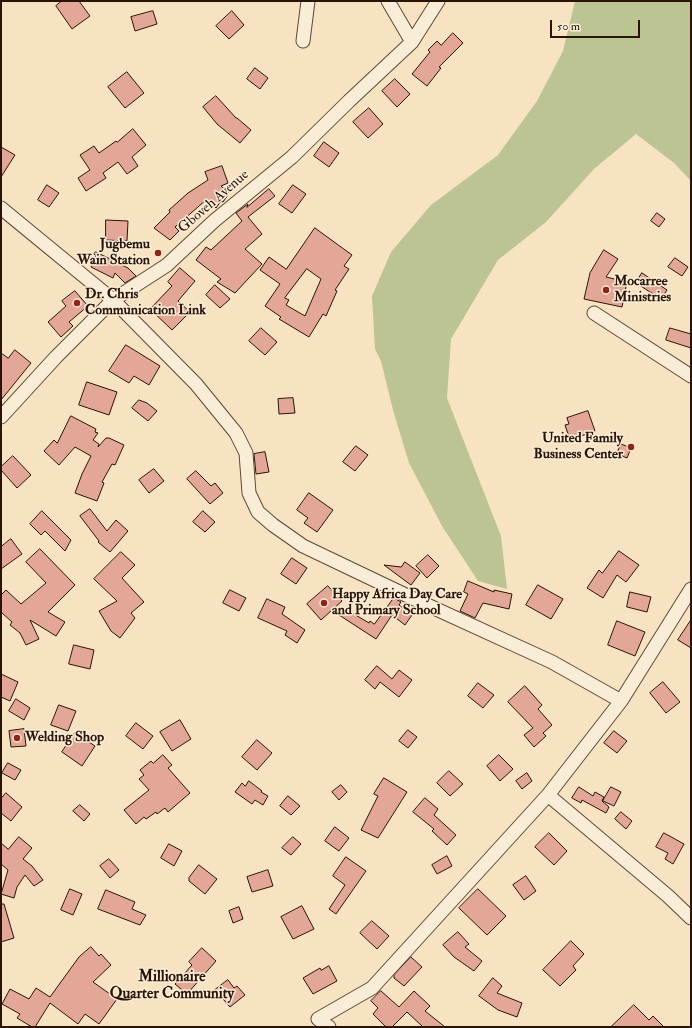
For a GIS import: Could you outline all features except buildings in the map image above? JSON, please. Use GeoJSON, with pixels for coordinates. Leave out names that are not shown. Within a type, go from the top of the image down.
{"type":"FeatureCollection","features":[{"type":"Feature","properties":{"kind":"street"},"geometry":{"type":"LineString","coordinates":[[303,41],[308,1]]}},
{"type":"Feature","properties":{"kind":"street"},"geometry":{"type":"LineString","coordinates":[[388,1],[412,42]]}},
{"type":"Feature","properties":{"kind":"street","name":"Gboveh Avenue"},"geometry":{"type":"LineString","coordinates":[[1,417],[51,362],[113,300],[167,265],[214,221],[292,157],[412,42],[438,1]]}},
{"type":"Feature","properties":{"kind":"street"},"geometry":{"type":"LineString","coordinates":[[1,208],[113,300],[196,384],[236,433],[246,453],[249,493],[258,512],[273,525],[303,546],[552,662],[621,701]]}},
{"type":"Feature","properties":{"kind":"street"},"geometry":{"type":"LineString","coordinates":[[594,313],[691,376]]}},
{"type":"Feature","properties":{"kind":"street"},"geometry":{"type":"LineString","coordinates":[[329,1027],[318,1019],[372,988],[548,795],[621,701],[691,589]]}},
{"type":"Feature","properties":{"kind":"street"},"geometry":{"type":"LineString","coordinates":[[548,795],[668,896],[691,918]]}},
{"type":"Feature","properties":{"kind":"green space"},"geometry":{"type":"Polygon","coordinates":[[[575,1],[691,1],[691,181],[674,163],[636,134],[594,169],[546,222],[498,260],[451,339],[447,398],[501,536],[507,589],[478,581],[442,526],[409,463],[393,410],[381,361],[375,349],[372,296],[391,252],[431,205],[498,155],[537,101],[563,51],[575,1]]]}},
{"type":"Feature","properties":{"kind":"place","name":"Jugbemu Wain Station"},"geometry":{"type":"Point","coordinates":[158,253]}},
{"type":"Feature","properties":{"kind":"place","name":"Mocarree Ministries"},"geometry":{"type":"Point","coordinates":[606,290]}},
{"type":"Feature","properties":{"kind":"place","name":"Dr. Chris Communication Link"},"geometry":{"type":"Point","coordinates":[77,303]}},
{"type":"Feature","properties":{"kind":"place","name":"United Family Business Center"},"geometry":{"type":"Point","coordinates":[631,447]}},
{"type":"Feature","properties":{"kind":"place","name":"Happy Africa Day Care and Primary School"},"geometry":{"type":"Point","coordinates":[324,603]}},
{"type":"Feature","properties":{"kind":"place","name":"Welding Shop"},"geometry":{"type":"Point","coordinates":[17,738]}},
{"type":"Feature","properties":{"kind":"district","name":"Millionaire Quarter Community"},"geometry":{"type":"Point","coordinates":[172,986]}}]}
